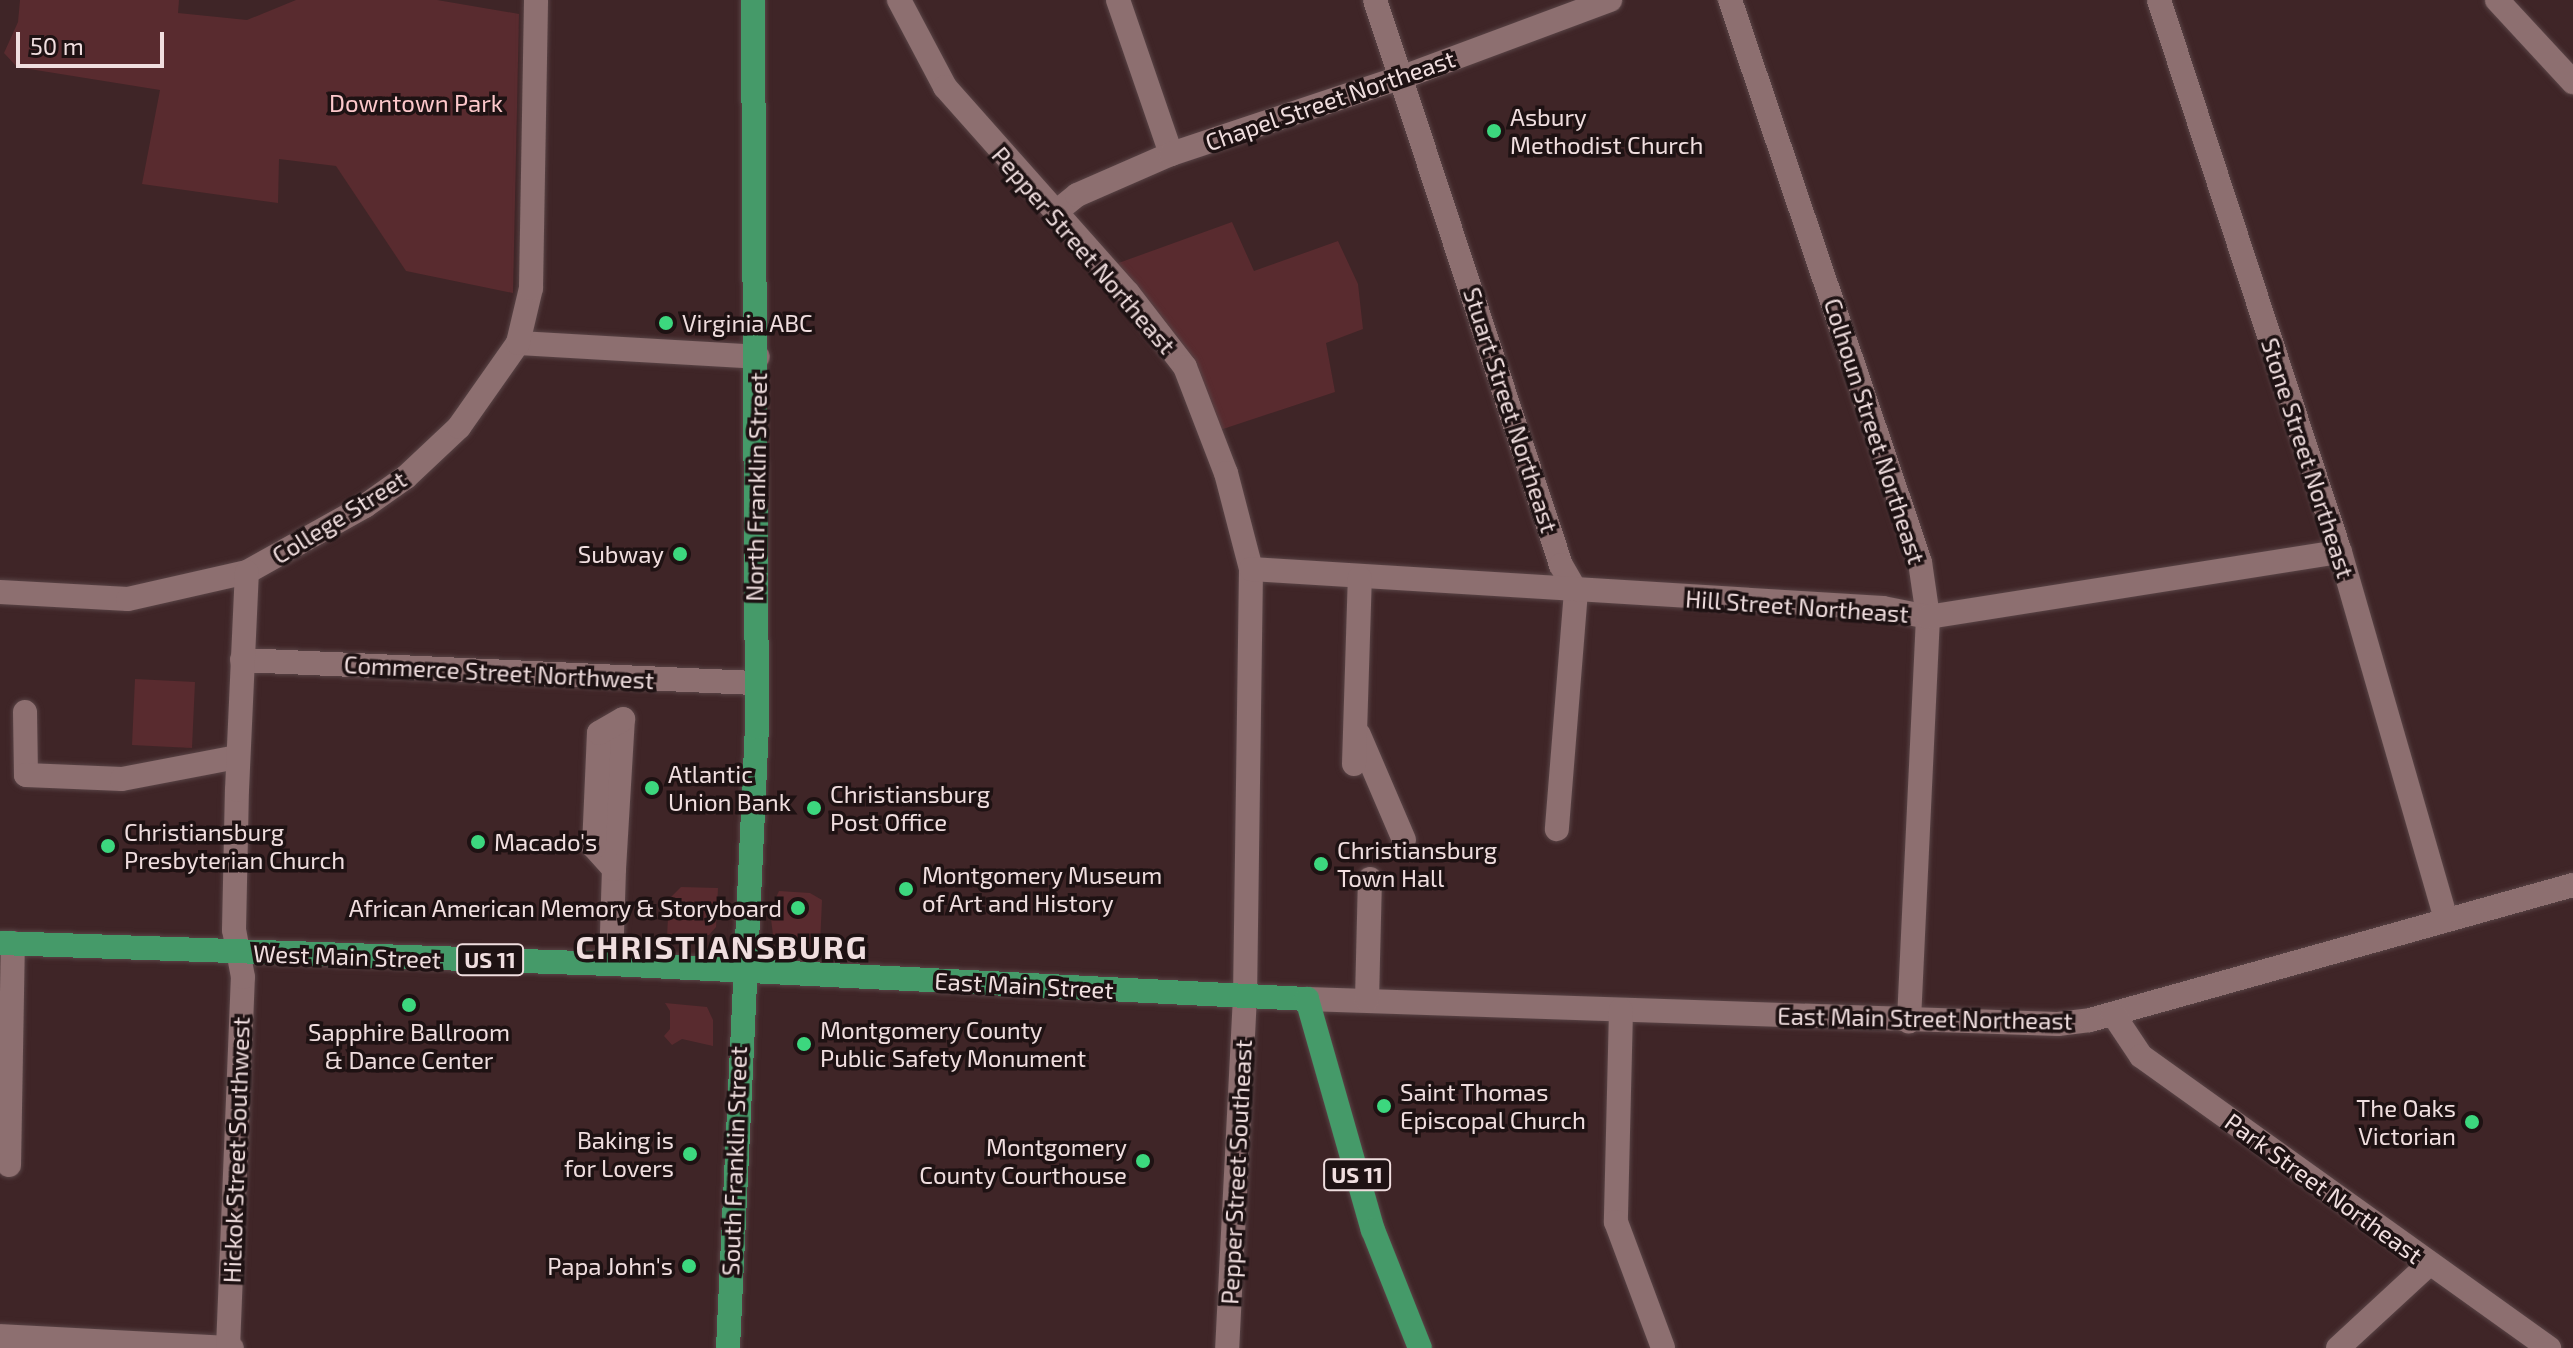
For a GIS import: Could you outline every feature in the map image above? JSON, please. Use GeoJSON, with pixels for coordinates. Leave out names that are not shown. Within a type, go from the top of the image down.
{"type":"FeatureCollection","features":[{"type":"Feature","properties":{"kind":"main road","name":"North Franklin Street"},"geometry":{"type":"LineString","coordinates":[[742,973],[753,883],[758,357],[753,0]]}},
{"type":"Feature","properties":{"kind":"main road","name":"West Main Street"},"geometry":{"type":"LineString","coordinates":[[6,943],[611,964],[742,973]]}},
{"type":"Feature","properties":{"kind":"main road","name":"East Main Street"},"geometry":{"type":"LineString","coordinates":[[742,973],[1307,999]]}},
{"type":"Feature","properties":{"kind":"main road","name":"South Franklin Street"},"geometry":{"type":"LineString","coordinates":[[728,1348],[742,973]]}},
{"type":"Feature","properties":{"kind":"main road","name":"US 11"},"geometry":{"type":"LineString","coordinates":[[1307,999],[1373,1230],[1420,1348]]}},
{"type":"Feature","properties":{"kind":"street","name":"College Street"},"geometry":{"type":"LineString","coordinates":[[0,592],[128,599],[247,572],[335,526],[406,477],[459,427],[518,343],[531,288],[536,0]]}},
{"type":"Feature","properties":{"kind":"street","name":"Pepper Street Northeast"},"geometry":{"type":"LineString","coordinates":[[899,0],[945,87],[1056,212],[1185,367],[1226,473],[1251,569],[1245,996]]}},
{"type":"Feature","properties":{"kind":"street"},"geometry":{"type":"LineString","coordinates":[[1118,0],[1171,154]]}},
{"type":"Feature","properties":{"kind":"street","name":"Stuart Street Northeast"},"geometry":{"type":"LineString","coordinates":[[1375,0],[1403,77],[1561,565],[1576,591]]}},
{"type":"Feature","properties":{"kind":"street","name":"Chapel Street Northeast"},"geometry":{"type":"LineString","coordinates":[[1056,212],[1077,195],[1171,154],[1403,77],[1610,0]]}},
{"type":"Feature","properties":{"kind":"street","name":"Colhoun Street Northeast"},"geometry":{"type":"LineString","coordinates":[[1730,0],[1920,562],[1928,617],[1909,1022]]}},
{"type":"Feature","properties":{"kind":"street","name":"Stone Street Northeast"},"geometry":{"type":"LineString","coordinates":[[2159,0],[2340,552],[2446,920]]}},
{"type":"Feature","properties":{"kind":"street"},"geometry":{"type":"LineString","coordinates":[[2497,0],[2573,82]]}},
{"type":"Feature","properties":{"kind":"street"},"geometry":{"type":"LineString","coordinates":[[518,343],[758,357]]}},
{"type":"Feature","properties":{"kind":"street","name":"Hill Street Northeast"},"geometry":{"type":"LineString","coordinates":[[1251,569],[1883,608],[1928,617],[2340,552]]}},
{"type":"Feature","properties":{"kind":"street","name":"Hickok Street Southwest"},"geometry":{"type":"LineString","coordinates":[[229,1348],[243,977],[234,930],[237,757],[247,572]]}},
{"type":"Feature","properties":{"kind":"street"},"geometry":{"type":"LineString","coordinates":[[1354,764],[1360,578]]}},
{"type":"Feature","properties":{"kind":"street"},"geometry":{"type":"LineString","coordinates":[[1557,829],[1576,591]]}},
{"type":"Feature","properties":{"kind":"street","name":"Commerce Street Northwest"},"geometry":{"type":"LineString","coordinates":[[242,660],[755,683]]}},
{"type":"Feature","properties":{"kind":"street"},"geometry":{"type":"LineString","coordinates":[[25,712],[26,775],[122,779],[237,757]]}},
{"type":"Feature","properties":{"kind":"street"},"geometry":{"type":"LineString","coordinates":[[611,964],[614,869],[594,847],[599,733],[623,719]]}},
{"type":"Feature","properties":{"kind":"street"},"geometry":{"type":"LineString","coordinates":[[1353,722],[1404,840]]}},
{"type":"Feature","properties":{"kind":"street"},"geometry":{"type":"LineString","coordinates":[[1367,1000],[1370,879]]}},
{"type":"Feature","properties":{"kind":"street","name":"East Main Street Northeast"},"geometry":{"type":"LineString","coordinates":[[1307,999],[1909,1022],[2058,1024],[2113,1014],[2573,885]]}},
{"type":"Feature","properties":{"kind":"street"},"geometry":{"type":"LineString","coordinates":[[6,943],[9,1165]]}},
{"type":"Feature","properties":{"kind":"street","name":"Pepper Street Southeast"},"geometry":{"type":"LineString","coordinates":[[1227,1348],[1245,996]]}},
{"type":"Feature","properties":{"kind":"street"},"geometry":{"type":"LineString","coordinates":[[1621,1010],[1616,1222],[1663,1348]]}},
{"type":"Feature","properties":{"kind":"street","name":"Park Street Northeast"},"geometry":{"type":"LineString","coordinates":[[2113,1014],[2141,1056],[2549,1348]]}},
{"type":"Feature","properties":{"kind":"street"},"geometry":{"type":"LineString","coordinates":[[2338,1348],[2429,1264]]}},
{"type":"Feature","properties":{"kind":"street"},"geometry":{"type":"LineString","coordinates":[[0,1336],[229,1348]]}},
{"type":"Feature","properties":{"kind":"green space","name":"Downtown Park"},"geometry":{"type":"Polygon","coordinates":[[[20,0],[179,0],[178,13],[247,20],[296,0],[437,0],[519,14],[513,293],[406,271],[336,166],[279,159],[278,203],[142,184],[160,90],[17,67],[4,53],[18,22],[20,0]]]}},
{"type":"Feature","properties":{"kind":"green space"},"geometry":{"type":"Polygon","coordinates":[[[1232,222],[1254,271],[1338,241],[1358,284],[1363,329],[1326,343],[1335,392],[1220,430],[1113,265],[1232,222]]]}},
{"type":"Feature","properties":{"kind":"green space"},"geometry":{"type":"Polygon","coordinates":[[[135,679],[195,682],[192,748],[132,745],[135,679]]]}},
{"type":"Feature","properties":{"kind":"green space"},"geometry":{"type":"Polygon","coordinates":[[[681,887],[718,888],[716,927],[709,935],[667,937],[669,899],[681,887]]]}},
{"type":"Feature","properties":{"kind":"green space"},"geometry":{"type":"Polygon","coordinates":[[[779,891],[810,893],[822,900],[820,946],[774,944],[770,910],[779,891]]]}},
{"type":"Feature","properties":{"kind":"green space"},"geometry":{"type":"Polygon","coordinates":[[[665,1003],[707,1007],[713,1020],[713,1046],[682,1039],[672,1045],[664,1036],[670,1029],[670,1011],[665,1003]]]}},
{"type":"Feature","properties":{"kind":"place","name":"Asbury Methodist Church"},"geometry":{"type":"Point","coordinates":[1494,131]}},
{"type":"Feature","properties":{"kind":"place","name":"Virginia ABC"},"geometry":{"type":"Point","coordinates":[666,323]}},
{"type":"Feature","properties":{"kind":"place","name":"Subway"},"geometry":{"type":"Point","coordinates":[680,554]}},
{"type":"Feature","properties":{"kind":"place","name":"Atlantic Union Bank"},"geometry":{"type":"Point","coordinates":[652,788]}},
{"type":"Feature","properties":{"kind":"place","name":"Christiansburg Post Office"},"geometry":{"type":"Point","coordinates":[814,808]}},
{"type":"Feature","properties":{"kind":"place","name":"Macado's"},"geometry":{"type":"Point","coordinates":[478,842]}},
{"type":"Feature","properties":{"kind":"place","name":"Christiansburg Presbyterian Church"},"geometry":{"type":"Point","coordinates":[108,846]}},
{"type":"Feature","properties":{"kind":"place","name":"Christiansburg Town Hall"},"geometry":{"type":"Point","coordinates":[1321,864]}},
{"type":"Feature","properties":{"kind":"place","name":"Montgomery Museum of Art and History"},"geometry":{"type":"Point","coordinates":[906,889]}},
{"type":"Feature","properties":{"kind":"place","name":"African American Memory & Storyboard"},"geometry":{"type":"Point","coordinates":[798,908]}},
{"type":"Feature","properties":{"kind":"place","name":"Sapphire Ballroom & Dance Center"},"geometry":{"type":"Point","coordinates":[409,1005]}},
{"type":"Feature","properties":{"kind":"place","name":"Montgomery County Public Safety Monument"},"geometry":{"type":"Point","coordinates":[804,1044]}},
{"type":"Feature","properties":{"kind":"place","name":"Saint Thomas Episcopal Church"},"geometry":{"type":"Point","coordinates":[1384,1106]}},
{"type":"Feature","properties":{"kind":"place","name":"The Oaks Victorian"},"geometry":{"type":"Point","coordinates":[2472,1122]}},
{"type":"Feature","properties":{"kind":"place","name":"Baking is for Lovers"},"geometry":{"type":"Point","coordinates":[690,1154]}},
{"type":"Feature","properties":{"kind":"place","name":"Montgomery County Courthouse"},"geometry":{"type":"Point","coordinates":[1143,1161]}},
{"type":"Feature","properties":{"kind":"place","name":"Papa John's"},"geometry":{"type":"Point","coordinates":[689,1266]}},
{"type":"Feature","properties":{"kind":"district","name":"CHRISTIANSBURG"},"geometry":{"type":"Point","coordinates":[722,946]}}]}
